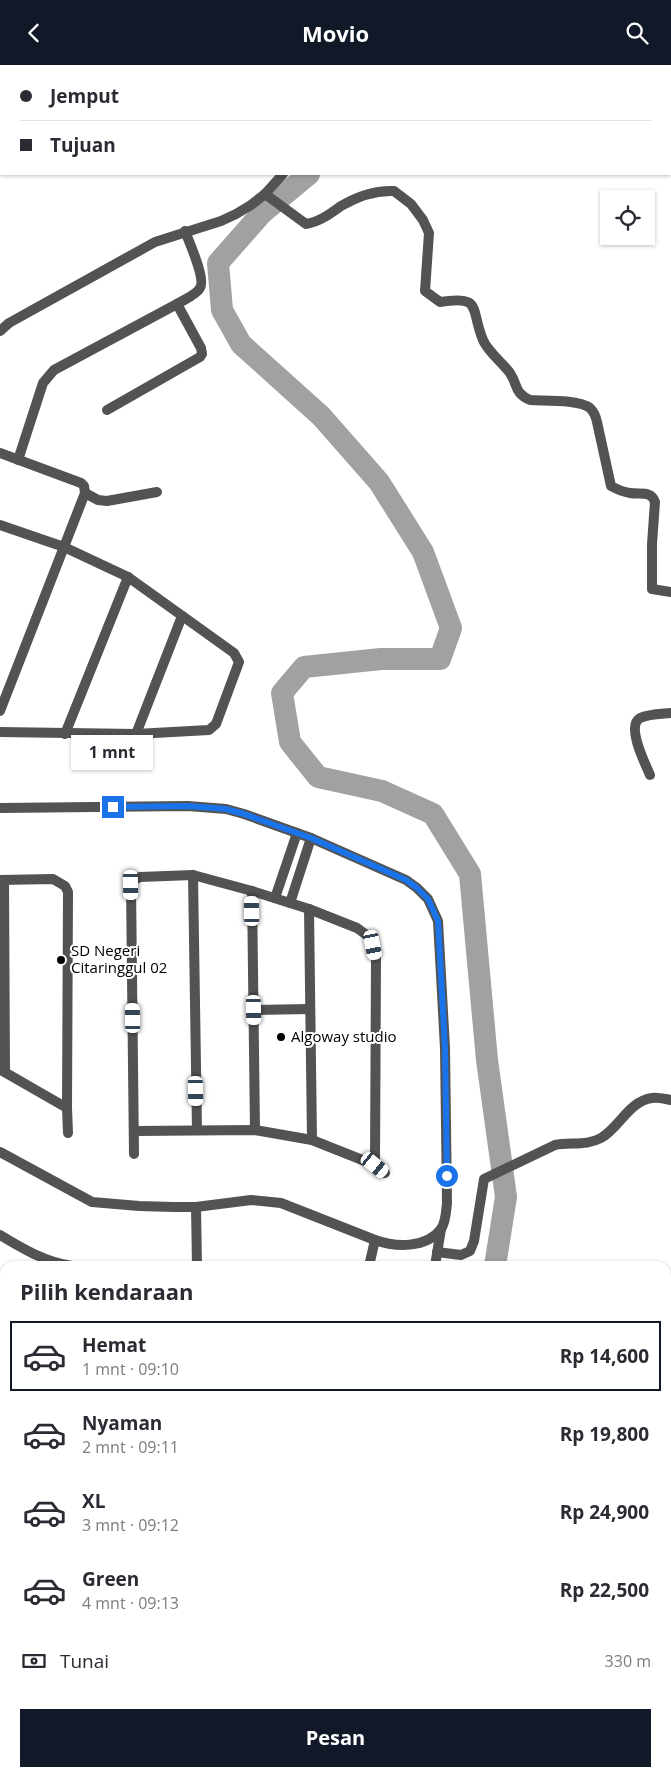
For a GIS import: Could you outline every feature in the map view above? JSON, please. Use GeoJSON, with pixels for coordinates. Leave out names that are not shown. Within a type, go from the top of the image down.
{"type":"FeatureCollection","features":[{"type":"Feature","properties":{"kind":"street"},"geometry":{"type":"LineString","coordinates":[[0,331],[10,323],[155,242],[221,221],[268,197],[282,175]]}},
{"type":"Feature","properties":{"kind":"street"},"geometry":{"type":"LineString","coordinates":[[268,197],[306,224],[326,217],[357,197],[385,191],[394,191],[411,204],[423,220],[429,233],[426,291],[440,302],[466,301],[474,308],[483,341],[511,374],[518,392],[523,397],[530,400],[575,403],[589,408],[595,415],[597,422],[611,486],[620,491],[632,494],[648,494],[653,497],[652,589],[669,591]]}},
{"type":"Feature","properties":{"kind":"street"},"geometry":{"type":"LineString","coordinates":[[18,460],[43,383],[48,375],[62,364],[196,293],[202,284],[201,278],[185,231]]}},
{"type":"Feature","properties":{"kind":"street"},"geometry":{"type":"LineString","coordinates":[[107,410],[200,357],[202,353],[201,348],[178,304]]}},
{"type":"Feature","properties":{"kind":"street"},"geometry":{"type":"LineString","coordinates":[[0,453],[81,483],[84,486],[85,493],[0,711]]}},
{"type":"Feature","properties":{"kind":"street"},"geometry":{"type":"LineString","coordinates":[[85,493],[98,500],[107,501],[157,492]]}},
{"type":"Feature","properties":{"kind":"street"},"geometry":{"type":"LineString","coordinates":[[0,732],[136,734],[205,731],[214,728],[238,667],[237,657],[234,653],[128,577],[64,547],[1,529]]}},
{"type":"Feature","properties":{"kind":"street"},"geometry":{"type":"LineString","coordinates":[[65,734],[128,577]]}},
{"type":"Feature","properties":{"kind":"street"},"geometry":{"type":"LineString","coordinates":[[136,734],[182,616]]}},
{"type":"Feature","properties":{"kind":"street"},"geometry":{"type":"LineString","coordinates":[[650,775],[636,738],[634,726],[636,722],[646,716],[671,713]]}},
{"type":"Feature","properties":{"kind":"street"},"geometry":{"type":"LineString","coordinates":[[0,808],[188,806],[226,809],[311,838],[406,880],[428,899],[438,921],[445,1048],[447,1203],[436,1261]]}},
{"type":"Feature","properties":{"kind":"street"},"geometry":{"type":"LineString","coordinates":[[275,898],[297,833]]}},
{"type":"Feature","properties":{"kind":"street"},"geometry":{"type":"LineString","coordinates":[[290,903],[311,838]]}},
{"type":"Feature","properties":{"kind":"street"},"geometry":{"type":"LineString","coordinates":[[193,875],[197,1130]]}},
{"type":"Feature","properties":{"kind":"street"},"geometry":{"type":"LineString","coordinates":[[134,1153],[131,885],[134,880],[140,877],[193,875],[309,909],[357,928],[368,936],[373,945],[376,958],[375,1165]]}},
{"type":"Feature","properties":{"kind":"street"},"geometry":{"type":"LineString","coordinates":[[67,1108],[3,1071],[2,880],[53,879],[65,886],[68,892],[68,1133]]}},
{"type":"Feature","properties":{"kind":"street"},"geometry":{"type":"LineString","coordinates":[[252,891],[255,1130]]}},
{"type":"Feature","properties":{"kind":"street"},"geometry":{"type":"LineString","coordinates":[[309,909],[312,1140]]}},
{"type":"Feature","properties":{"kind":"street"},"geometry":{"type":"LineString","coordinates":[[254,1010],[310,1009]]}},
{"type":"Feature","properties":{"kind":"street"},"geometry":{"type":"LineString","coordinates":[[437,1252],[461,1255],[470,1251],[474,1241],[484,1179],[555,1145],[568,1142],[584,1143],[601,1138],[636,1105],[649,1098],[671,1100]]}},
{"type":"Feature","properties":{"kind":"street"},"geometry":{"type":"LineString","coordinates":[[135,1131],[255,1130],[312,1140],[375,1165],[385,1173]]}},
{"type":"Feature","properties":{"kind":"street"},"geometry":{"type":"LineString","coordinates":[[0,1153],[92,1202],[139,1206],[196,1207],[251,1200],[281,1203],[389,1245],[411,1245],[433,1236],[441,1229]]}},
{"type":"Feature","properties":{"kind":"street"},"geometry":{"type":"LineString","coordinates":[[196,1207],[197,1261]]}},
{"type":"Feature","properties":{"kind":"street"},"geometry":{"type":"LineString","coordinates":[[0,1235],[24,1250],[51,1261]]}},
{"type":"Feature","properties":{"kind":"street"},"geometry":{"type":"LineString","coordinates":[[370,1261],[375,1240]]}},
{"type":"Feature","properties":{"kind":"waterway"},"geometry":{"type":"LineString","coordinates":[[308,175],[262,213],[218,263],[222,310],[241,344],[321,416],[379,482],[423,552],[451,628],[440,659],[381,659],[304,667],[282,693],[290,742],[318,777],[382,791],[433,814],[470,874],[487,1060],[506,1197],[496,1261]]}},
{"type":"Feature","properties":{"kind":"place","name":"SD Negeri Citaringgul 02"},"geometry":{"type":"Point","coordinates":[61,960]}},
{"type":"Feature","properties":{"kind":"place","name":"Algoway studio"},"geometry":{"type":"Point","coordinates":[281,1037]}},
{"type":"Feature","properties":{"kind":"route"},"geometry":{"type":"LineString","coordinates":[[113,807],[188,806],[226,809],[244,814],[311,838],[406,880],[428,899],[438,921],[445,1048],[447,1176]]}}]}
